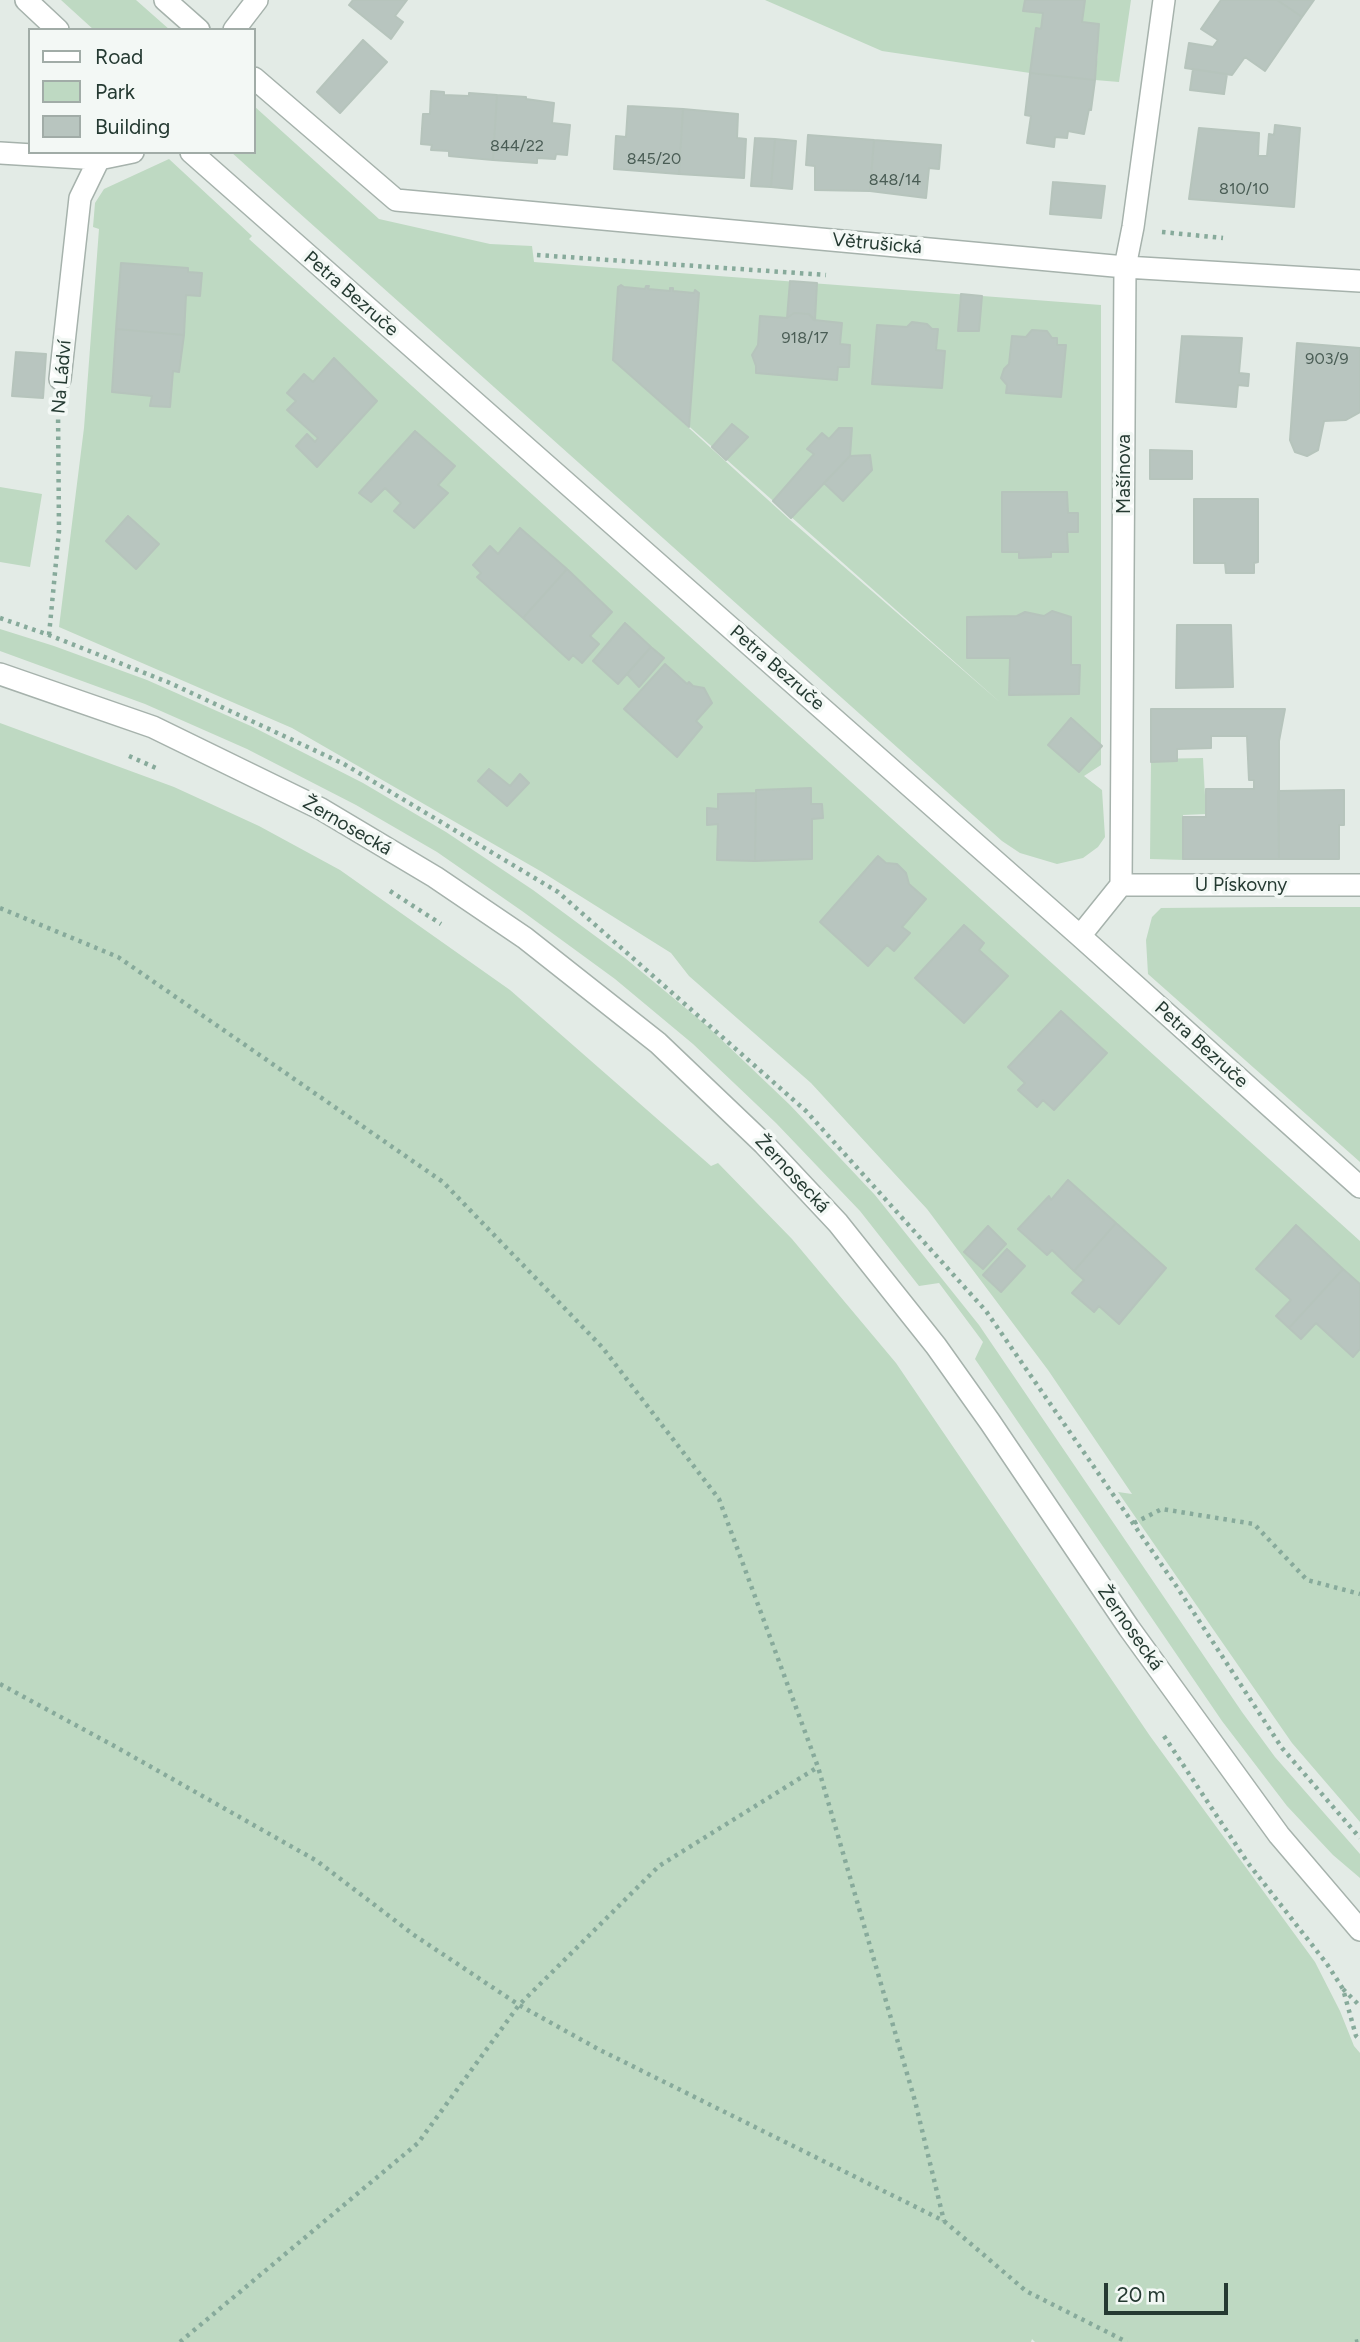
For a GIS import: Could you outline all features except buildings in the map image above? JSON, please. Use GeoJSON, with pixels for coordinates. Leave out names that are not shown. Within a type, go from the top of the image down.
{"type":"FeatureCollection","features":[{"type":"Feature","properties":{"kind":"street"},"geometry":{"type":"LineString","coordinates":[[26,0],[56,28]]}},
{"type":"Feature","properties":{"kind":"street"},"geometry":{"type":"LineString","coordinates":[[165,0],[197,28]]}},
{"type":"Feature","properties":{"kind":"street"},"geometry":{"type":"LineString","coordinates":[[236,28],[257,0]]}},
{"type":"Feature","properties":{"kind":"street","name":"Mašínova"},"geometry":{"type":"LineString","coordinates":[[1121,885],[1125,267],[1133,227],[1164,0]]}},
{"type":"Feature","properties":{"kind":"street","name":"Větrušická"},"geometry":{"type":"LineString","coordinates":[[256,80],[396,200],[1125,267],[1360,281]]}},
{"type":"Feature","properties":{"kind":"street"},"geometry":{"type":"LineString","coordinates":[[0,153],[99,159],[123,154]]}},
{"type":"Feature","properties":{"kind":"street","name":"Petra Bezruče"},"geometry":{"type":"LineString","coordinates":[[193,154],[1080,936],[1360,1187]]}},
{"type":"Feature","properties":{"kind":"street","name":"Na Ládví"},"geometry":{"type":"LineString","coordinates":[[60,379],[80,198],[99,159]]}},
{"type":"Feature","properties":{"kind":"street","name":"Žernosecká"},"geometry":{"type":"LineString","coordinates":[[0,674],[153,727],[321,809],[435,877],[525,938],[657,1042],[764,1144],[838,1223],[990,1422],[1129,1628],[1279,1835],[1360,1930]]}},
{"type":"Feature","properties":{"kind":"street"},"geometry":{"type":"LineString","coordinates":[[1080,936],[1121,885]]}},
{"type":"Feature","properties":{"kind":"street","name":"U Pískovny"},"geometry":{"type":"LineString","coordinates":[[1121,885],[1360,885]]}},
{"type":"Feature","properties":{"kind":"path"},"geometry":{"type":"LineString","coordinates":[[1133,227],[1226,238]]}},
{"type":"Feature","properties":{"kind":"path"},"geometry":{"type":"LineString","coordinates":[[537,255],[838,276]]}},
{"type":"Feature","properties":{"kind":"path","name":"Na Ládví"},"geometry":{"type":"LineString","coordinates":[[0,618],[49,635],[59,531],[60,379]]}},
{"type":"Feature","properties":{"kind":"path"},"geometry":{"type":"LineString","coordinates":[[128,756],[164,772]]}},
{"type":"Feature","properties":{"kind":"path"},"geometry":{"type":"LineString","coordinates":[[381,886],[449,929]]}},
{"type":"Feature","properties":{"kind":"path"},"geometry":{"type":"LineString","coordinates":[[0,908],[118,957],[443,1182],[602,1347],[719,1499],[818,1767],[915,2102],[944,2221]]}},
{"type":"Feature","properties":{"kind":"path"},"geometry":{"type":"LineString","coordinates":[[1134,1523],[1162,1509],[1254,1524],[1307,1580],[1360,1594]]}},
{"type":"Feature","properties":{"kind":"path"},"geometry":{"type":"LineString","coordinates":[[0,1684],[317,1861],[414,1935],[519,2005],[598,2049],[944,2221],[1026,2291],[1127,2342]]}},
{"type":"Feature","properties":{"kind":"path"},"geometry":{"type":"LineString","coordinates":[[1158,1728],[1248,1863],[1327,1964],[1343,1989],[1360,2006]]}},
{"type":"Feature","properties":{"kind":"path"},"geometry":{"type":"LineString","coordinates":[[180,2342],[418,2143],[519,2005],[659,1866],[818,1767]]}},
{"type":"Feature","properties":{"kind":"path"},"geometry":{"type":"LineString","coordinates":[[1343,1989],[1356,2036],[1360,2040]]}},
{"type":"Feature","properties":{"kind":"green space"},"geometry":{"type":"Polygon","coordinates":[[[61,0],[136,0],[168,28],[92,28],[61,0]]]}},
{"type":"Feature","properties":{"kind":"green space"},"geometry":{"type":"Polygon","coordinates":[[[765,0],[1025,0],[1023,11],[1043,13],[1041,29],[1036,28],[1030,73],[882,51],[765,0]]]}},
{"type":"Feature","properties":{"kind":"green space"},"geometry":{"type":"Polygon","coordinates":[[[1085,0],[1131,0],[1119,82],[1095,80],[1098,52],[1095,51],[1082,22],[1085,0]]]}},
{"type":"Feature","properties":{"kind":"green space"},"geometry":{"type":"Polygon","coordinates":[[[256,108],[379,219],[490,244],[532,246],[534,262],[1101,305],[1101,765],[1084,776],[1102,790],[1105,837],[1098,847],[1083,858],[1057,864],[1020,853],[1002,841],[233,154],[256,154],[256,108]],[[612,358],[789,519],[1002,704],[612,358]]]}},
{"type":"Feature","properties":{"kind":"green space"},"geometry":{"type":"Polygon","coordinates":[[[169,159],[252,236],[249,239],[1360,1241],[1360,1822],[1292,1743],[1118,1492],[1132,1494],[1048,1370],[927,1209],[811,1083],[689,976],[671,953],[542,872],[292,728],[59,627],[84,428],[99,229],[93,227],[95,203],[104,189],[169,159]],[[128,516],[106,541],[136,569],[159,544],[128,516]]]}},
{"type":"Feature","properties":{"kind":"green space"},"geometry":{"type":"Polygon","coordinates":[[[0,487],[42,494],[30,567],[0,562],[0,487]]]}},
{"type":"Feature","properties":{"kind":"green space"},"geometry":{"type":"Polygon","coordinates":[[[0,629],[147,680],[253,727],[363,783],[446,832],[533,890],[625,958],[706,1025],[790,1105],[875,1195],[979,1325],[1242,1712],[1275,1757],[1360,1854],[1360,1878],[1333,1855],[1287,1806],[1222,1721],[975,1359],[983,1342],[939,1283],[919,1286],[860,1211],[776,1123],[693,1044],[615,979],[437,852],[356,805],[247,749],[145,704],[0,651],[0,629]]]}},
{"type":"Feature","properties":{"kind":"green space"},"geometry":{"type":"Polygon","coordinates":[[[0,723],[174,787],[259,826],[340,870],[510,990],[711,1166],[718,1163],[792,1239],[896,1363],[1150,1736],[1315,1962],[1354,2046],[1360,2053],[1360,2342],[1035,2342],[1032,2339],[1031,2342],[0,2342],[0,723]]]}},
{"type":"Feature","properties":{"kind":"green space"},"geometry":{"type":"Polygon","coordinates":[[[1203,758],[1206,814],[1183,815],[1184,860],[1150,859],[1151,759],[1203,758]]]}},
{"type":"Feature","properties":{"kind":"green space"},"geometry":{"type":"Polygon","coordinates":[[[1360,907],[1360,1162],[1148,974],[1146,940],[1152,917],[1161,908],[1360,907]]]}}]}
